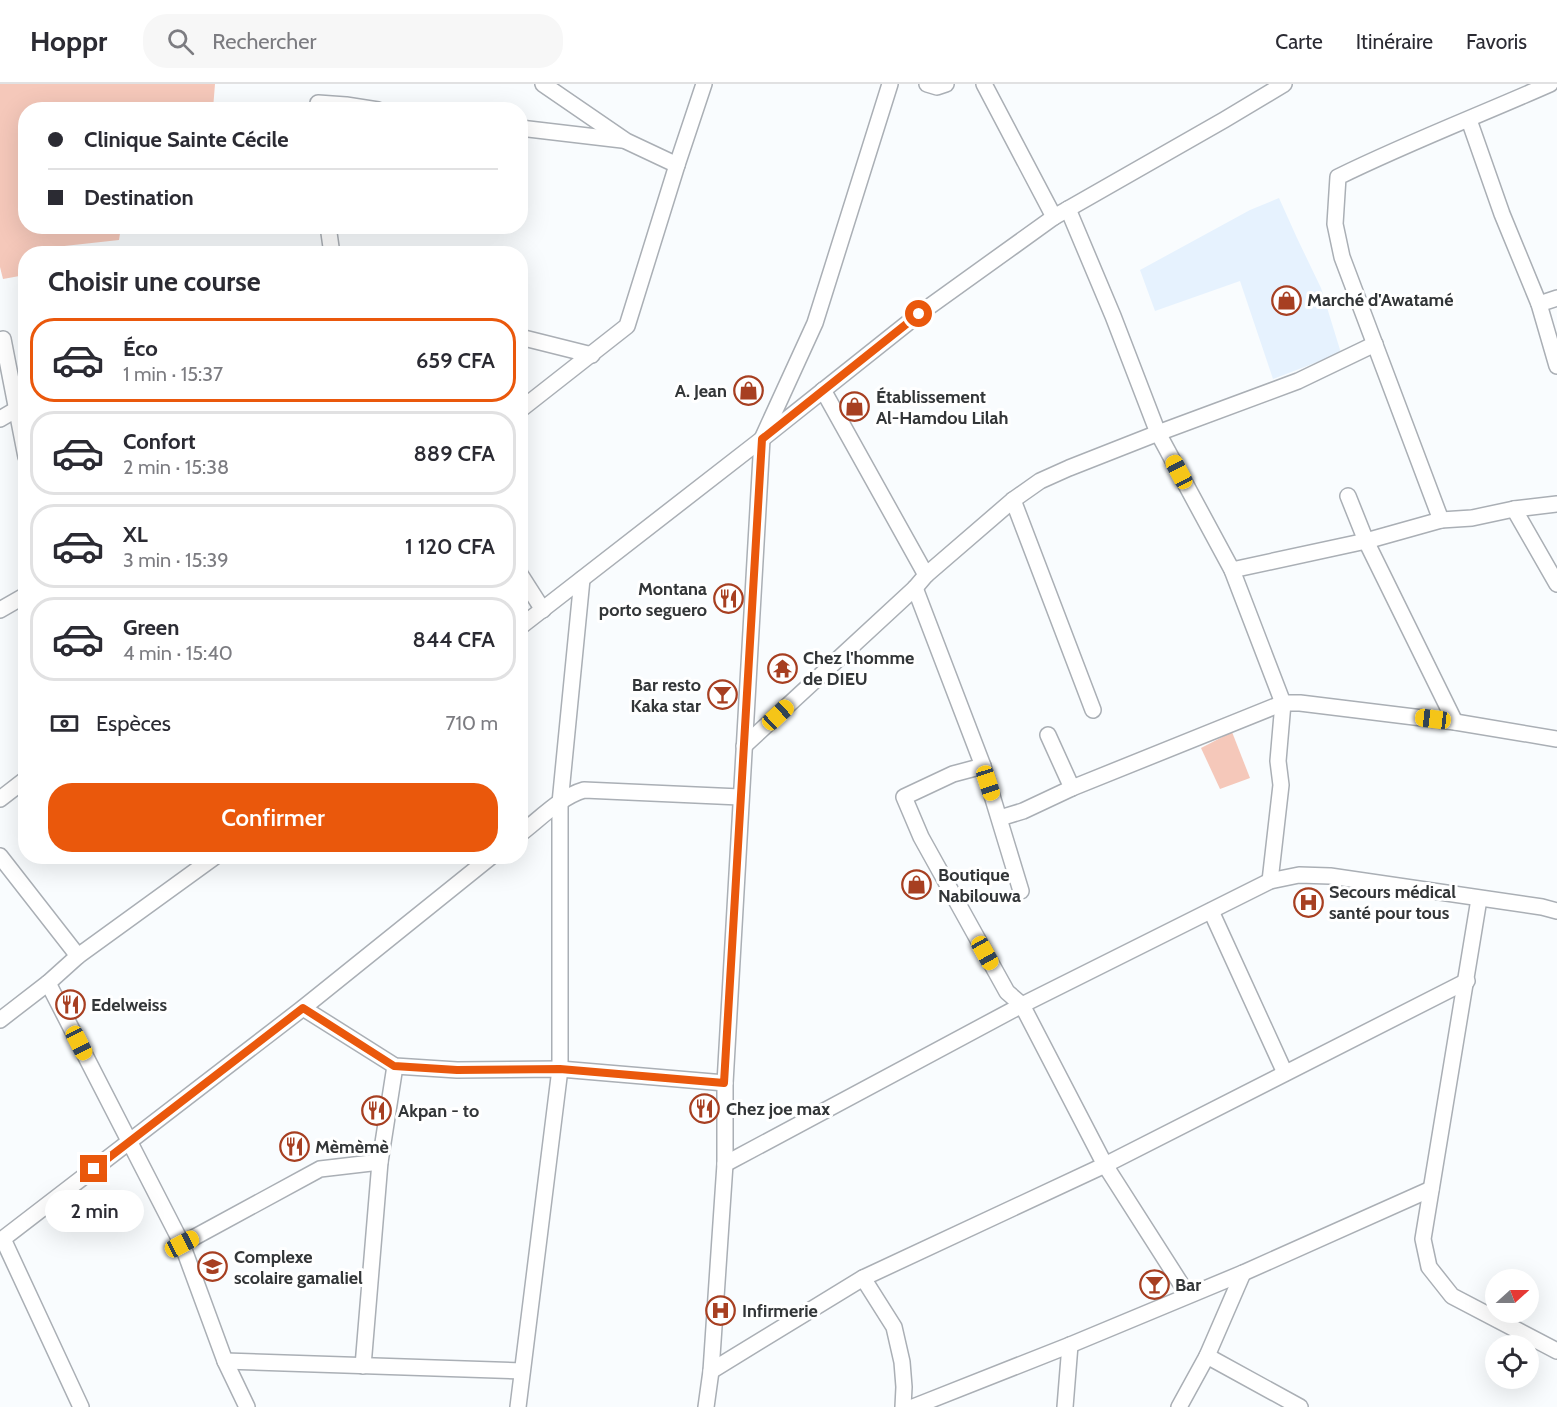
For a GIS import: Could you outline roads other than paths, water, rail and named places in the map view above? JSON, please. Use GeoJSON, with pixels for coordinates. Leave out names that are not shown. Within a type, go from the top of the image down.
{"type":"FeatureCollection","features":[{"type":"Feature","properties":{"kind":"street"},"geometry":{"type":"LineString","coordinates":[[543,84],[626,141],[677,165]]}},
{"type":"Feature","properties":{"kind":"street"},"geometry":{"type":"LineString","coordinates":[[528,404],[627,326],[704,84]]}},
{"type":"Feature","properties":{"kind":"street"},"geometry":{"type":"LineString","coordinates":[[706,1407],[711,1371],[725,1164],[724,1083],[762,439],[815,323],[890,84]]}},
{"type":"Feature","properties":{"kind":"street"},"geometry":{"type":"LineString","coordinates":[[927,84],[937,87],[946,84]]}},
{"type":"Feature","properties":{"kind":"street"},"geometry":{"type":"LineString","coordinates":[[984,84],[1054,218]]}},
{"type":"Feature","properties":{"kind":"street"},"geometry":{"type":"LineString","coordinates":[[528,621],[919,314],[1054,218],[1284,84]]}},
{"type":"Feature","properties":{"kind":"street"},"geometry":{"type":"LineString","coordinates":[[1441,520],[1342,257],[1335,224],[1338,177],[1390,152],[1550,84]]}},
{"type":"Feature","properties":{"kind":"street"},"geometry":{"type":"LineString","coordinates":[[1469,120],[1502,214],[1539,304],[1557,366]]}},
{"type":"Feature","properties":{"kind":"street"},"geometry":{"type":"LineString","coordinates":[[528,129],[626,141]]}},
{"type":"Feature","properties":{"kind":"street"},"geometry":{"type":"LineString","coordinates":[[1068,209],[1113,316],[1158,433],[1232,570],[1283,703],[1278,761],[1281,784],[1270,881]]}},
{"type":"Feature","properties":{"kind":"street"},"geometry":{"type":"LineString","coordinates":[[1539,304],[1557,298]]}},
{"type":"Feature","properties":{"kind":"street"},"geometry":{"type":"LineString","coordinates":[[3,339],[18,419]]}},
{"type":"Feature","properties":{"kind":"street"},"geometry":{"type":"LineString","coordinates":[[528,339],[592,355]]}},
{"type":"Feature","properties":{"kind":"street"},"geometry":{"type":"LineString","coordinates":[[744,746],[915,588],[926,575],[1013,500],[1040,481],[1158,433],[1298,381],[1375,344]]}},
{"type":"Feature","properties":{"kind":"street"},"geometry":{"type":"LineString","coordinates":[[822,390],[926,575]]}},
{"type":"Feature","properties":{"kind":"street"},"geometry":{"type":"LineString","coordinates":[[0,419],[16,409]]}},
{"type":"Feature","properties":{"kind":"street"},"geometry":{"type":"LineString","coordinates":[[1348,496],[1366,541],[1455,722]]}},
{"type":"Feature","properties":{"kind":"street"},"geometry":{"type":"LineString","coordinates":[[1013,500],[1093,710]]}},
{"type":"Feature","properties":{"kind":"street"},"geometry":{"type":"LineString","coordinates":[[1232,570],[1366,541],[1441,520],[1472,518],[1514,509],[1557,504]]}},
{"type":"Feature","properties":{"kind":"street"},"geometry":{"type":"LineString","coordinates":[[1514,509],[1557,584]]}},
{"type":"Feature","properties":{"kind":"street"},"geometry":{"type":"LineString","coordinates":[[518,1407],[560,1069],[560,803],[582,579]]}},
{"type":"Feature","properties":{"kind":"street"},"geometry":{"type":"LineString","coordinates":[[528,587],[543,610]]}},
{"type":"Feature","properties":{"kind":"street"},"geometry":{"type":"LineString","coordinates":[[915,588],[982,766],[1021,891]]}},
{"type":"Feature","properties":{"kind":"street"},"geometry":{"type":"LineString","coordinates":[[0,610],[18,600]]}},
{"type":"Feature","properties":{"kind":"street"},"geometry":{"type":"LineString","coordinates":[[1000,818],[1023,811],[1072,788],[1283,703],[1300,703],[1455,722],[1557,739]]}},
{"type":"Feature","properties":{"kind":"street"},"geometry":{"type":"LineString","coordinates":[[1048,735],[1072,788]]}},
{"type":"Feature","properties":{"kind":"street"},"geometry":{"type":"LineString","coordinates":[[982,766],[953,774],[904,797],[921,837],[1007,992],[1022,1005],[1105,1165],[1188,1295]]}},
{"type":"Feature","properties":{"kind":"street"},"geometry":{"type":"LineString","coordinates":[[0,799],[18,785]]}},
{"type":"Feature","properties":{"kind":"street"},"geometry":{"type":"LineString","coordinates":[[528,828],[560,803],[585,790],[740,796]]}},
{"type":"Feature","properties":{"kind":"street"},"geometry":{"type":"LineString","coordinates":[[0,856],[78,956]]}},
{"type":"Feature","properties":{"kind":"street"},"geometry":{"type":"LineString","coordinates":[[0,1020],[48,983],[78,956],[205,864]]}},
{"type":"Feature","properties":{"kind":"street"},"geometry":{"type":"LineString","coordinates":[[81,1407],[2,1240],[303,1008],[482,864]]}},
{"type":"Feature","properties":{"kind":"street"},"geometry":{"type":"LineString","coordinates":[[725,1164],[1022,1005],[1270,881],[1299,875],[1330,876],[1557,911]]}},
{"type":"Feature","properties":{"kind":"street"},"geometry":{"type":"LineString","coordinates":[[1479,899],[1423,1239],[1429,1267],[1452,1296],[1557,1351]]}},
{"type":"Feature","properties":{"kind":"street"},"geometry":{"type":"LineString","coordinates":[[1211,911],[1285,1073]]}},
{"type":"Feature","properties":{"kind":"street"},"geometry":{"type":"LineString","coordinates":[[711,1371],[863,1278],[1105,1165],[1467,981]]}},
{"type":"Feature","properties":{"kind":"street"},"geometry":{"type":"LineString","coordinates":[[48,983],[182,1244],[225,1361],[247,1407]]}},
{"type":"Feature","properties":{"kind":"street"},"geometry":{"type":"LineString","coordinates":[[303,1008],[394,1066],[457,1070],[560,1069],[724,1083]]}},
{"type":"Feature","properties":{"kind":"street"},"geometry":{"type":"LineString","coordinates":[[363,1366],[380,1162],[394,1066]]}},
{"type":"Feature","properties":{"kind":"street"},"geometry":{"type":"LineString","coordinates":[[182,1244],[320,1169],[380,1162]]}},
{"type":"Feature","properties":{"kind":"street"},"geometry":{"type":"LineString","coordinates":[[913,1407],[1243,1273],[1431,1189]]}},
{"type":"Feature","properties":{"kind":"street"},"geometry":{"type":"LineString","coordinates":[[1179,1407],[1207,1356],[1243,1273]]}},
{"type":"Feature","properties":{"kind":"street"},"geometry":{"type":"LineString","coordinates":[[863,1278],[894,1327],[902,1362],[903,1407]]}},
{"type":"Feature","properties":{"kind":"street"},"geometry":{"type":"LineString","coordinates":[[1065,1407],[1070,1345]]}},
{"type":"Feature","properties":{"kind":"street"},"geometry":{"type":"LineString","coordinates":[[1207,1356],[1300,1407]]}},
{"type":"Feature","properties":{"kind":"street"},"geometry":{"type":"LineString","coordinates":[[225,1361],[522,1371]]}},
{"type":"Feature","properties":{"kind":"place","name":"Marché d'Awatamé"},"geometry":{"type":"Point","coordinates":[1286,300]}},
{"type":"Feature","properties":{"kind":"place","name":"A. Jean"},"geometry":{"type":"Point","coordinates":[748,391]}},
{"type":"Feature","properties":{"kind":"place","name":"Établissement Al-Hamdou Lilah"},"geometry":{"type":"Point","coordinates":[855,407]}},
{"type":"Feature","properties":{"kind":"place","name":"Montana porto seguero"},"geometry":{"type":"Point","coordinates":[728,599]}},
{"type":"Feature","properties":{"kind":"place","name":"Chez l'homme de DIEU"},"geometry":{"type":"Point","coordinates":[782,668]}},
{"type":"Feature","properties":{"kind":"place","name":"Bar resto Kaka star"},"geometry":{"type":"Point","coordinates":[722,695]}},
{"type":"Feature","properties":{"kind":"place","name":"Boutique Nabilouwa"},"geometry":{"type":"Point","coordinates":[917,885]}},
{"type":"Feature","properties":{"kind":"place","name":"Secours médical santé pour tous"},"geometry":{"type":"Point","coordinates":[1308,902]}},
{"type":"Feature","properties":{"kind":"place","name":"Edelweiss"},"geometry":{"type":"Point","coordinates":[70,1005]}},
{"type":"Feature","properties":{"kind":"place","name":"Chez joe max"},"geometry":{"type":"Point","coordinates":[705,1109]}},
{"type":"Feature","properties":{"kind":"place","name":"Akpan - to"},"geometry":{"type":"Point","coordinates":[377,1111]}},
{"type":"Feature","properties":{"kind":"place","name":"Mèmèmè"},"geometry":{"type":"Point","coordinates":[294,1147]}},
{"type":"Feature","properties":{"kind":"place","name":"Complexe scolaire gamaliel"},"geometry":{"type":"Point","coordinates":[213,1267]}},
{"type":"Feature","properties":{"kind":"place","name":"Bar"},"geometry":{"type":"Point","coordinates":[1154,1285]}},
{"type":"Feature","properties":{"kind":"place","name":"Infirmerie"},"geometry":{"type":"Point","coordinates":[721,1311]}}]}
